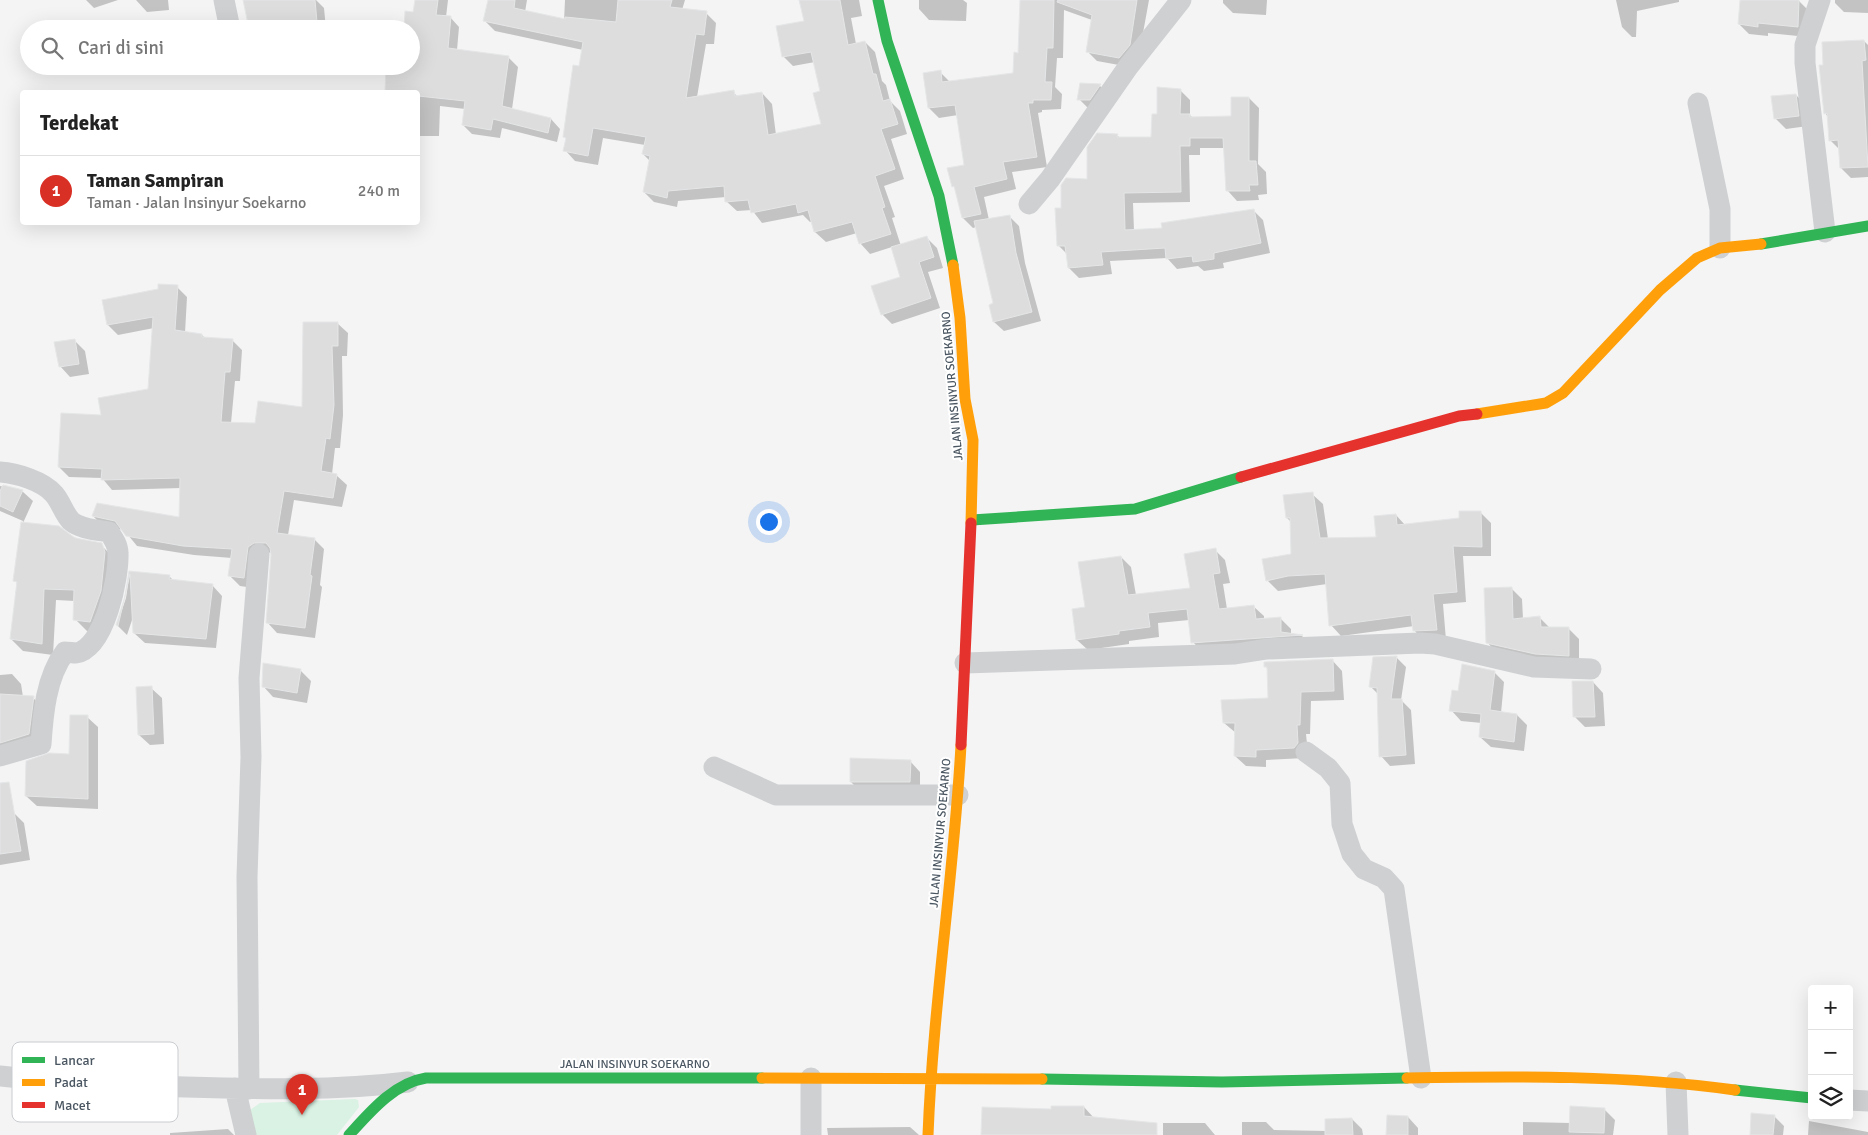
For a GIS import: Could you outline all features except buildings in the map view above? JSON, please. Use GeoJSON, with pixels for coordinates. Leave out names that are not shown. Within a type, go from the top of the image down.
{"type":"FeatureCollection","features":[{"type":"Feature","properties":{"kind":"street"},"geometry":{"type":"LineString","coordinates":[[224,0],[228,20]]}},
{"type":"Feature","properties":{"kind":"street","name":"JALAN INSINYUR SOEKARNO"},"geometry":{"type":"LineString","coordinates":[[349,1135],[368,1114],[390,1096],[413,1081],[451,1077],[930,1078],[958,795],[972,520],[972,440],[965,398],[960,318],[954,272],[939,196],[887,41],[878,0]]}},
{"type":"Feature","properties":{"kind":"street"},"geometry":{"type":"LineString","coordinates":[[1820,0],[1805,45],[1805,63],[1825,232]]}},
{"type":"Feature","properties":{"kind":"street"},"geometry":{"type":"LineString","coordinates":[[1029,204],[1050,180],[1128,67],[1179,2]]}},
{"type":"Feature","properties":{"kind":"street"},"geometry":{"type":"LineString","coordinates":[[1698,103],[1720,209],[1720,248]]}},
{"type":"Feature","properties":{"kind":"street"},"geometry":{"type":"LineString","coordinates":[[972,520],[1136,509],[1459,416],[1546,403],[1562,393],[1660,290],[1697,258],[1720,248],[1767,243],[1868,226]]}},
{"type":"Feature","properties":{"kind":"street"},"geometry":{"type":"LineString","coordinates":[[0,472],[10,472],[40,484],[53,492],[71,521],[86,528],[109,532],[119,551],[112,600],[99,633],[88,647],[77,653],[65,652],[57,663],[43,720],[41,744],[0,756]]}},
{"type":"Feature","properties":{"kind":"street"},"geometry":{"type":"LineString","coordinates":[[246,1135],[242,1089],[252,757],[249,678],[259,554]]}},
{"type":"Feature","properties":{"kind":"street"},"geometry":{"type":"LineString","coordinates":[[965,663],[1235,654],[1267,649],[1420,643],[1435,644],[1534,667],[1591,669]]}},
{"type":"Feature","properties":{"kind":"street"},"geometry":{"type":"LineString","coordinates":[[1306,752],[1328,768],[1340,783],[1342,824],[1352,854],[1364,869],[1384,878],[1394,889],[1420,1078]]}},
{"type":"Feature","properties":{"kind":"street"},"geometry":{"type":"LineString","coordinates":[[714,767],[776,795],[958,795]]}},
{"type":"Feature","properties":{"kind":"street"},"geometry":{"type":"LineString","coordinates":[[928,1135],[930,1078],[1222,1082],[1529,1076],[1676,1082],[1808,1098]]}},
{"type":"Feature","properties":{"kind":"street"},"geometry":{"type":"LineString","coordinates":[[811,1078],[811,1135]]}},
{"type":"Feature","properties":{"kind":"street"},"geometry":{"type":"LineString","coordinates":[[178,1087],[242,1089],[375,1086],[413,1081]]}},
{"type":"Feature","properties":{"kind":"street"},"geometry":{"type":"LineString","coordinates":[[1676,1082],[1678,1135]]}},
{"type":"Feature","properties":{"kind":"street"},"geometry":{"type":"LineString","coordinates":[[1853,1100],[1868,1101]]}},
{"type":"Feature","properties":{"kind":"green space"},"geometry":{"type":"Polygon","coordinates":[[[358,1100],[359,1107],[337,1135],[254,1135],[250,1110],[260,1103],[358,1100]]]}},
{"type":"Feature","properties":{"kind":"traffic: fast"},"geometry":{"type":"LineString","coordinates":[[878,0],[887,41],[939,196],[953,265]]}},
{"type":"Feature","properties":{"kind":"traffic: fast"},"geometry":{"type":"LineString","coordinates":[[1761,244],[1868,226]]}},
{"type":"Feature","properties":{"kind":"traffic: fast"},"geometry":{"type":"LineString","coordinates":[[972,520],[1135,509],[1241,477]]}},
{"type":"Feature","properties":{"kind":"traffic: fast"},"geometry":{"type":"LineString","coordinates":[[349,1135],[374,1108],[393,1092],[414,1081],[426,1078],[762,1078]]}},
{"type":"Feature","properties":{"kind":"traffic: fast"},"geometry":{"type":"LineString","coordinates":[[1042,1079],[1222,1082],[1407,1078]]}},
{"type":"Feature","properties":{"kind":"traffic: fast"},"geometry":{"type":"LineString","coordinates":[[1735,1090],[1808,1098]]}},
{"type":"Feature","properties":{"kind":"traffic: slow"},"geometry":{"type":"LineString","coordinates":[[1477,414],[1546,403],[1563,393],[1660,290],[1697,258],[1720,248],[1761,244]]}},
{"type":"Feature","properties":{"kind":"traffic: slow"},"geometry":{"type":"LineString","coordinates":[[953,265],[960,318],[965,399],[973,440],[971,523]]}},
{"type":"Feature","properties":{"kind":"traffic: slow"},"geometry":{"type":"LineString","coordinates":[[928,1135],[934,1038],[954,842],[961,745]]}},
{"type":"Feature","properties":{"kind":"traffic: slow"},"geometry":{"type":"LineString","coordinates":[[1407,1078],[1530,1077],[1612,1079],[1735,1090]]}},
{"type":"Feature","properties":{"kind":"traffic: slow"},"geometry":{"type":"LineString","coordinates":[[762,1078],[1042,1079]]}},
{"type":"Feature","properties":{"kind":"traffic: jam"},"geometry":{"type":"LineString","coordinates":[[1241,477],[1459,416],[1477,414]]}},
{"type":"Feature","properties":{"kind":"traffic: jam"},"geometry":{"type":"LineString","coordinates":[[961,745],[971,523]]}},
{"type":"Feature","properties":{"kind":"place","name":"Taman Sampiran"},"geometry":{"type":"Point","coordinates":[302,1115]}}]}
